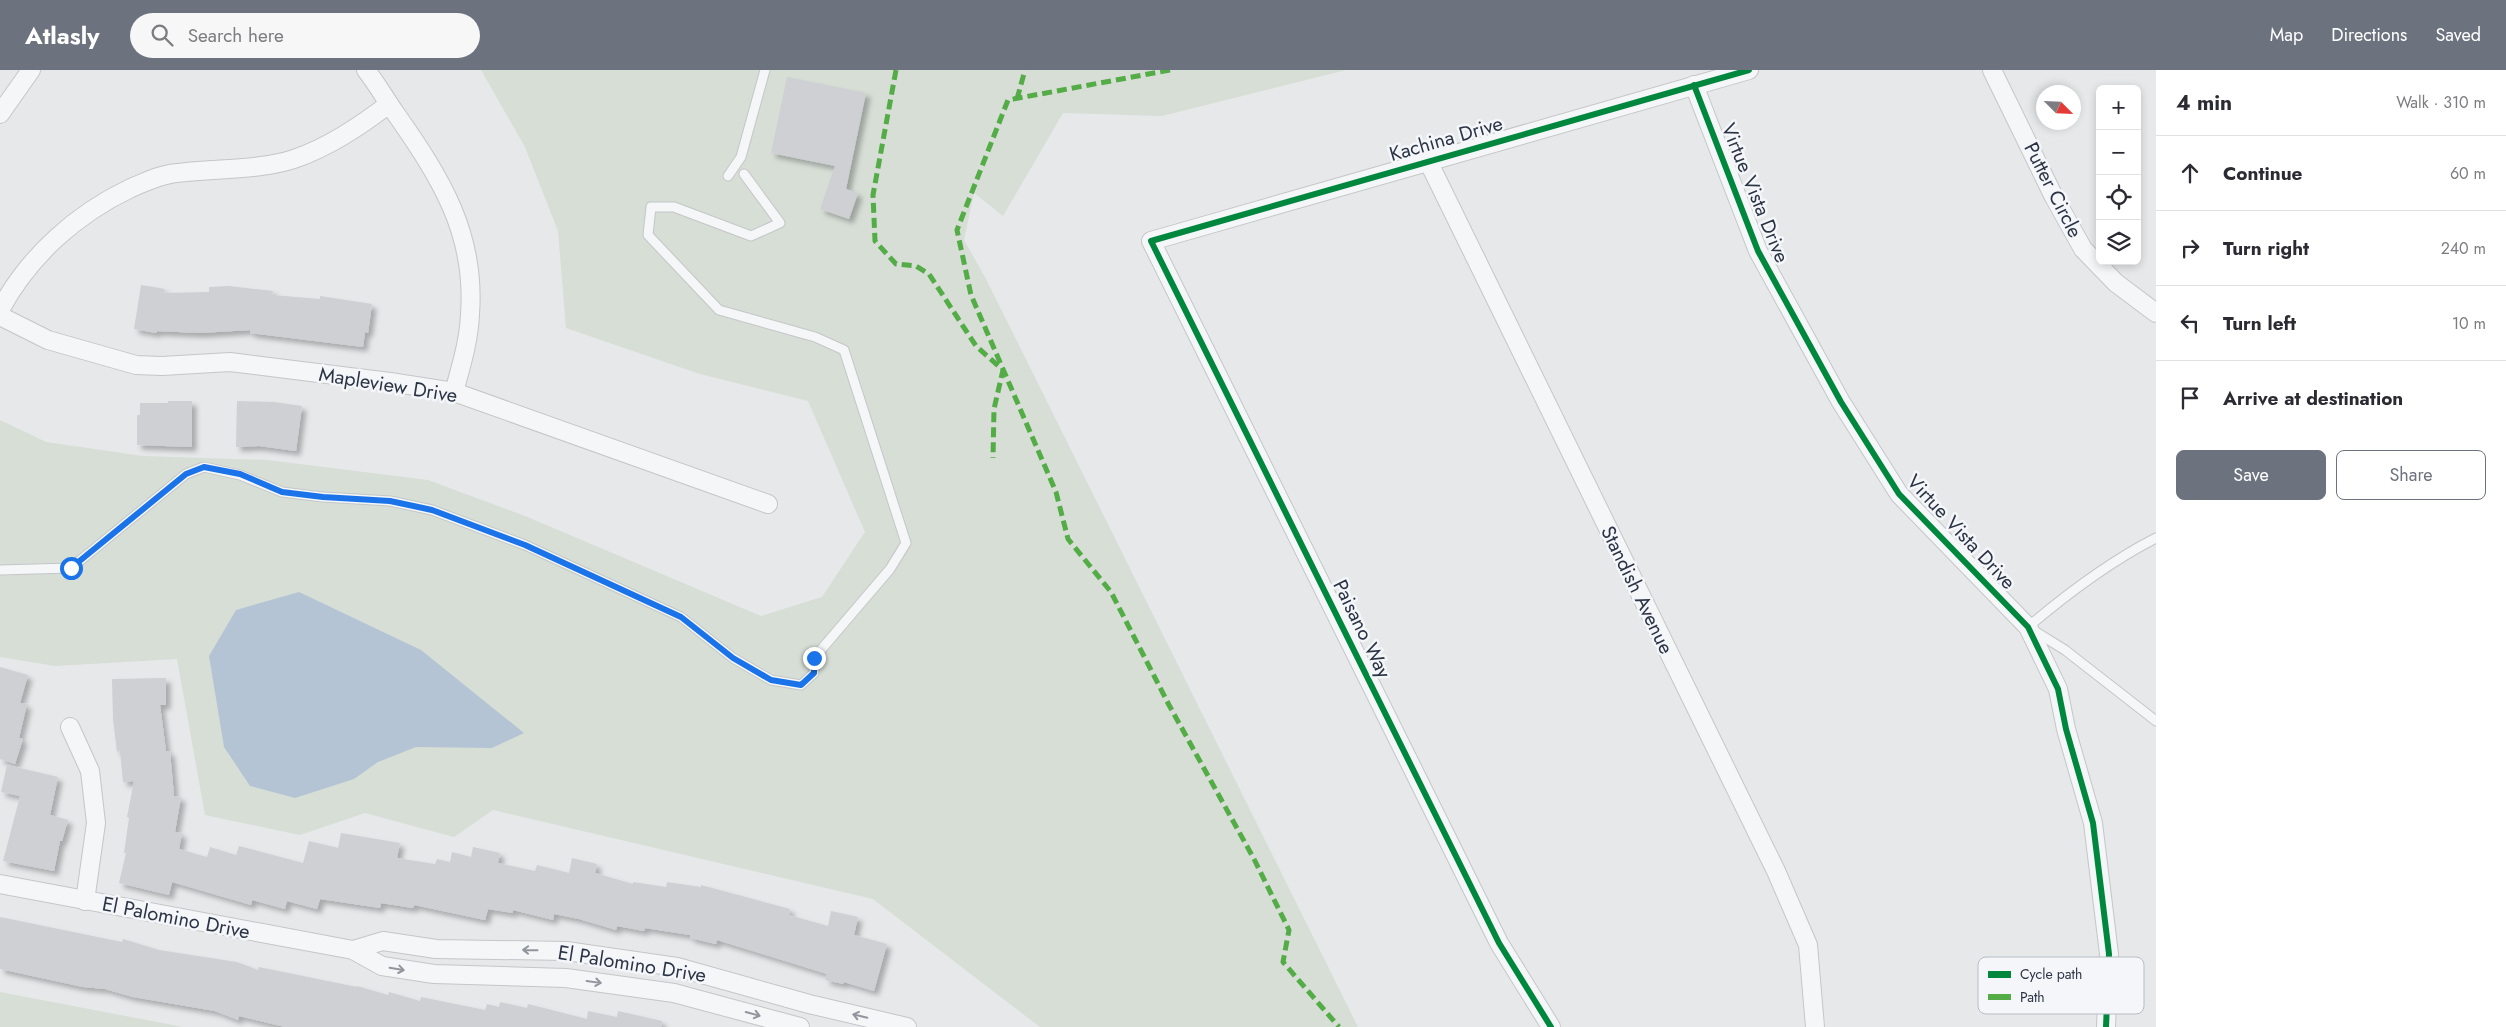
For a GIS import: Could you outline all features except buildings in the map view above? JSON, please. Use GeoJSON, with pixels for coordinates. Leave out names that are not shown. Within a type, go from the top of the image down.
{"type":"FeatureCollection","features":[{"type":"Feature","properties":{"kind":"street"},"geometry":{"type":"LineString","coordinates":[[0,114],[31,70]]}},
{"type":"Feature","properties":{"kind":"street"},"geometry":{"type":"LineString","coordinates":[[366,70],[437,175],[450,200],[464,246],[470,272],[470,313],[466,350],[454,392]]}},
{"type":"Feature","properties":{"kind":"street","name":"Kachina Drive"},"geometry":{"type":"LineString","coordinates":[[1151,241],[1749,70]]}},
{"type":"Feature","properties":{"kind":"street","name":"Putter Circle"},"geometry":{"type":"LineString","coordinates":[[1992,70],[2054,197],[2083,249],[2116,283],[2156,313]]}},
{"type":"Feature","properties":{"kind":"street","name":"Virtue Vista Drive"},"geometry":{"type":"LineString","coordinates":[[1694,85],[1758,251],[1841,402],[1899,494],[2028,628],[2058,689],[2066,729],[2093,823],[2109,957]]}},
{"type":"Feature","properties":{"kind":"street"},"geometry":{"type":"LineString","coordinates":[[0,310],[8,295],[50,243],[74,221],[108,199],[167,174],[293,159],[336,140],[389,104]]}},
{"type":"Feature","properties":{"kind":"street","name":"Standish Avenue"},"geometry":{"type":"LineString","coordinates":[[1428,162],[1776,871],[1808,945],[1815,1027]]}},
{"type":"Feature","properties":{"kind":"street","name":"Paisano Way"},"geometry":{"type":"LineString","coordinates":[[1151,241],[1500,944],[1552,1027]]}},
{"type":"Feature","properties":{"kind":"street","name":"Mapleview Drive"},"geometry":{"type":"LineString","coordinates":[[0,316],[48,340],[136,365],[162,366],[230,362],[454,392],[768,504]]}},
{"type":"Feature","properties":{"kind":"street"},"geometry":{"type":"LineString","coordinates":[[70,727],[90,771],[96,823],[85,900]]}},
{"type":"Feature","properties":{"kind":"street","name":"El Palomino Drive"},"geometry":{"type":"LineString","coordinates":[[0,884],[353,950],[382,966],[434,974],[566,978],[674,993],[800,1027]]}},
{"type":"Feature","properties":{"kind":"street","name":"El Palomino Drive"},"geometry":{"type":"LineString","coordinates":[[353,950],[383,942],[436,949],[566,951],[677,967],[809,1004],[908,1027]]}},
{"type":"Feature","properties":{"kind":"street","name":"Virtue Vista Drive"},"geometry":{"type":"LineString","coordinates":[[2106,1027],[2107,1014]]}},
{"type":"Feature","properties":{"kind":"lane"},"geometry":{"type":"LineString","coordinates":[[728,176],[741,157],[765,70]]}},
{"type":"Feature","properties":{"kind":"lane"},"geometry":{"type":"LineString","coordinates":[[0,570],[71,568],[186,474],[204,467],[240,474],[282,492],[323,497],[390,501],[432,510],[525,545],[681,617],[733,658],[771,680],[801,685],[814,673],[814,658],[890,569],[906,543],[844,350],[815,337],[719,310],[648,235],[651,207],[674,207],[751,236],[780,223],[744,174]]}},
{"type":"Feature","properties":{"kind":"lane"},"geometry":{"type":"LineString","coordinates":[[2156,538],[2113,562],[2028,628],[2065,650],[2156,722]]}},
{"type":"Feature","properties":{"kind":"shaded area"},"geometry":{"type":"Polygon","coordinates":[[[481,70],[1346,70],[1162,116],[1063,113],[1003,216],[974,193],[964,240],[986,279],[1358,1027],[1040,1027],[873,899],[493,810],[454,837],[365,813],[300,835],[205,815],[177,659],[55,666],[0,657],[0,420],[46,442],[143,456],[267,460],[428,480],[525,516],[761,616],[822,597],[865,532],[808,401],[700,374],[566,328],[558,231],[525,147],[481,70]]]}},
{"type":"Feature","properties":{"kind":"shaded area"},"geometry":{"type":"Polygon","coordinates":[[[0,992],[183,1027],[0,1027],[0,992]]]}},
{"type":"Feature","properties":{"kind":"water"},"geometry":{"type":"Polygon","coordinates":[[[299,592],[421,650],[524,733],[492,748],[416,747],[378,762],[354,779],[295,798],[250,786],[224,747],[209,656],[236,610],[299,592]]]}},
{"type":"Feature","properties":{"kind":"marked path"},"geometry":{"type":"LineString","coordinates":[[896,70],[873,195],[875,241],[896,264],[916,266],[929,274],[976,346],[1003,370],[994,409],[993,458]]}},
{"type":"Feature","properties":{"kind":"marked path"},"geometry":{"type":"LineString","coordinates":[[1017,99],[1025,70]]}},
{"type":"Feature","properties":{"kind":"marked path"},"geometry":{"type":"LineString","coordinates":[[1170,70],[1008,100],[957,230],[971,295],[1056,492],[1068,539],[1111,592],[1169,705],[1254,859],[1289,930],[1283,962],[1339,1027]]}},
{"type":"Feature","properties":{"kind":"cycle path"},"geometry":{"type":"LineString","coordinates":[[1551,1027],[1499,943],[1151,241],[1749,70]]}},
{"type":"Feature","properties":{"kind":"cycle path"},"geometry":{"type":"LineString","coordinates":[[1694,85],[1758,251],[1841,402],[1899,494],[2028,627],[2058,689],[2066,729],[2093,823],[2109,957]]}},
{"type":"Feature","properties":{"kind":"cycle path"},"geometry":{"type":"LineString","coordinates":[[2106,1027],[2107,1014]]}},
{"type":"Feature","properties":{"kind":"route"},"geometry":{"type":"LineString","coordinates":[[71,568],[186,474],[204,467],[240,474],[282,492],[323,497],[390,501],[432,510],[525,545],[622,592],[681,617],[733,658],[771,680],[801,685],[814,673],[814,658]]}}]}
